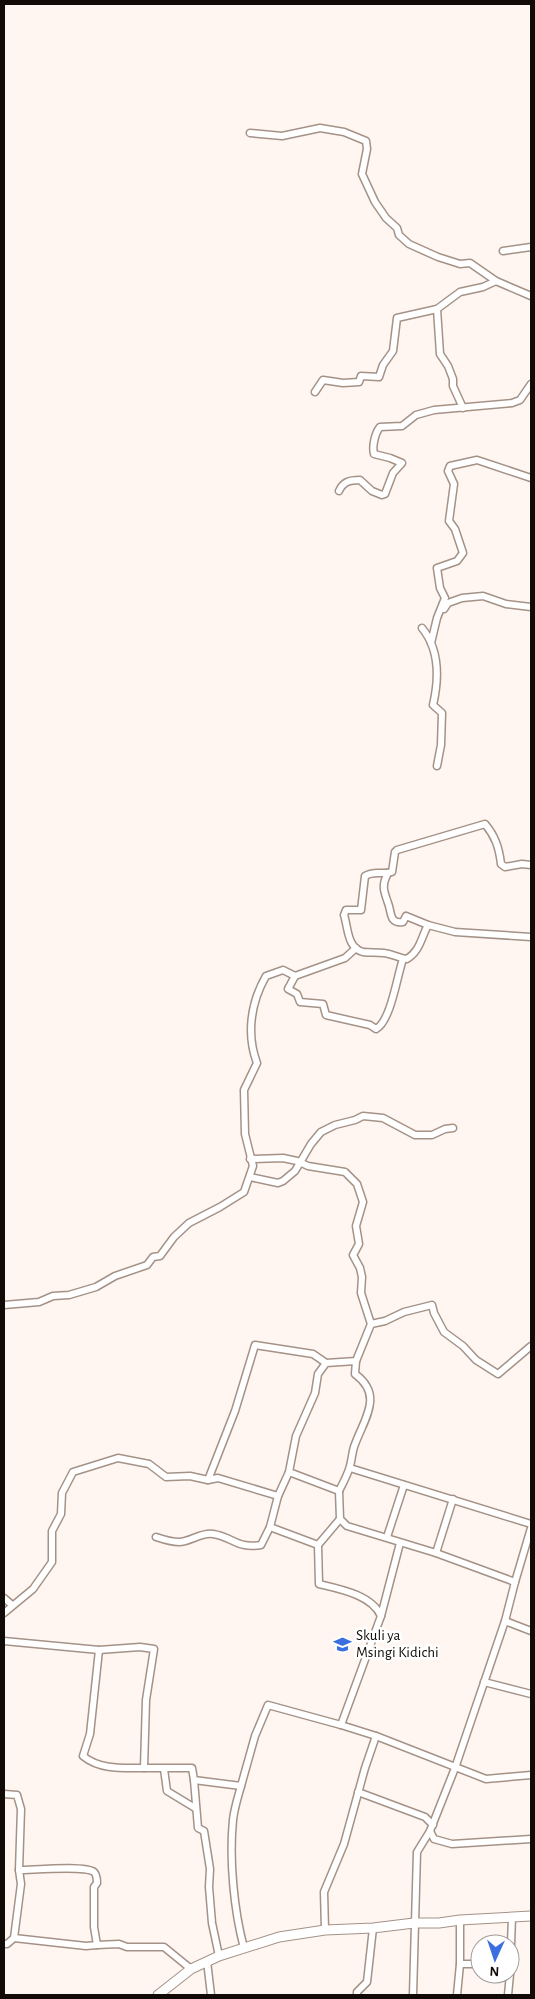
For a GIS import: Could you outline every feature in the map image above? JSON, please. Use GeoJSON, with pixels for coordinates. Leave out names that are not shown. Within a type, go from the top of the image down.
{"type":"FeatureCollection","features":[{"type":"Feature","properties":{"kind":"street"},"geometry":{"type":"LineString","coordinates":[[250,133],[282,136],[320,128],[344,132],[366,141],[367,148],[362,174],[375,202],[386,218],[397,228],[399,235],[408,244],[460,264],[470,263],[496,281],[531,296]]}},
{"type":"Feature","properties":{"kind":"street"},"geometry":{"type":"LineString","coordinates":[[503,251],[531,247]]}},
{"type":"Feature","properties":{"kind":"street"},"geometry":{"type":"LineString","coordinates":[[315,392],[323,380],[343,383],[359,382],[361,376],[378,377],[383,365],[393,351],[397,318],[437,309],[460,292],[483,287],[496,281]]}},
{"type":"Feature","properties":{"kind":"street"},"geometry":{"type":"LineString","coordinates":[[437,309],[440,354],[448,366],[453,379],[453,386],[463,408]]}},
{"type":"Feature","properties":{"kind":"street"},"geometry":{"type":"LineString","coordinates":[[339,491],[342,484],[360,480],[376,493],[382,496],[386,494],[393,473],[402,464],[390,458],[374,454],[374,441],[380,426],[402,426],[416,415],[434,410],[512,403],[520,400],[531,384]]}},
{"type":"Feature","properties":{"kind":"street"},"geometry":{"type":"LineString","coordinates":[[431,643],[437,618],[446,598],[440,588],[437,568],[457,561],[463,553],[455,528],[449,521],[454,484],[448,471],[450,466],[477,460],[531,478]]}},
{"type":"Feature","properties":{"kind":"street"},"geometry":{"type":"LineString","coordinates":[[437,618],[448,603],[462,598],[484,596],[506,604],[531,606]]}},
{"type":"Feature","properties":{"kind":"street"},"geometry":{"type":"LineString","coordinates":[[422,628],[436,653],[438,686],[433,705],[442,713],[441,745],[437,766]]}},
{"type":"Feature","properties":{"kind":"street"},"geometry":{"type":"LineString","coordinates":[[531,865],[522,864],[505,867],[501,864],[494,834],[485,824],[397,850],[394,852],[392,872],[388,873],[383,889],[393,920],[397,923],[403,922],[406,916],[428,926],[455,932],[531,937]]}},
{"type":"Feature","properties":{"kind":"street"},"geometry":{"type":"LineString","coordinates":[[388,873],[376,871],[364,876],[361,910],[346,910],[344,915],[348,925],[349,936],[356,948],[362,952],[388,953],[407,959],[420,946],[428,926]]}},
{"type":"Feature","properties":{"kind":"street"},"geometry":{"type":"LineString","coordinates":[[356,948],[345,958],[295,976],[288,990],[297,994],[300,1002],[323,1004],[326,1015],[370,1025],[376,1029],[381,1026],[393,999],[397,976],[403,959]]}},
{"type":"Feature","properties":{"kind":"street"},"geometry":{"type":"LineString","coordinates":[[4,1305],[39,1302],[53,1296],[69,1295],[96,1286],[114,1276],[146,1264],[153,1257],[160,1256],[174,1237],[189,1223],[220,1208],[244,1192],[253,1166],[245,1134],[244,1090],[257,1063],[251,1048],[250,1033],[257,990],[266,976],[283,970],[295,976]]}},
{"type":"Feature","properties":{"kind":"street"},"geometry":{"type":"LineString","coordinates":[[250,1178],[278,1183],[288,1178],[300,1164],[311,1144],[321,1132],[335,1125],[363,1116],[383,1118],[415,1135],[432,1135],[445,1128],[453,1128]]}},
{"type":"Feature","properties":{"kind":"street"},"geometry":{"type":"LineString","coordinates":[[250,1159],[283,1158],[297,1161],[300,1164],[345,1172],[357,1184],[363,1202],[356,1226],[359,1244],[353,1255],[360,1268],[362,1278],[361,1293],[372,1324],[356,1361],[355,1374],[366,1382],[370,1393],[370,1412],[353,1448],[350,1468],[339,1490],[340,1519],[318,1546],[320,1584],[343,1590],[370,1602],[377,1606],[381,1616]]}},
{"type":"Feature","properties":{"kind":"street"},"geometry":{"type":"LineString","coordinates":[[372,1324],[385,1321],[404,1312],[432,1305],[444,1332],[463,1346],[476,1360],[498,1374],[531,1346]]}},
{"type":"Feature","properties":{"kind":"street"},"geometry":{"type":"LineString","coordinates":[[208,1480],[236,1411],[255,1344],[313,1354],[326,1363],[356,1361]]}},
{"type":"Feature","properties":{"kind":"street"},"geometry":{"type":"LineString","coordinates":[[156,1537],[180,1542],[207,1534],[214,1534],[237,1544],[250,1547],[262,1545],[270,1527],[278,1496],[289,1472],[296,1436],[315,1393],[318,1374],[326,1363]]}},
{"type":"Feature","properties":{"kind":"street"},"geometry":{"type":"LineString","coordinates":[[4,1613],[33,1589],[52,1562],[52,1531],[61,1514],[62,1493],[73,1472],[118,1458],[150,1464],[166,1477],[190,1476],[208,1480],[218,1478],[278,1496]]}},
{"type":"Feature","properties":{"kind":"street"},"geometry":{"type":"LineString","coordinates":[[350,1468],[404,1486],[453,1499],[531,1526],[514,1582],[506,1621],[455,1768],[431,1828],[417,1852],[414,1922],[414,1995]]}},
{"type":"Feature","properties":{"kind":"street"},"geometry":{"type":"LineString","coordinates":[[289,1472],[339,1490]]}},
{"type":"Feature","properties":{"kind":"street"},"geometry":{"type":"LineString","coordinates":[[386,1538],[404,1486]]}},
{"type":"Feature","properties":{"kind":"street"},"geometry":{"type":"LineString","coordinates":[[436,1553],[453,1499]]}},
{"type":"Feature","properties":{"kind":"street"},"geometry":{"type":"LineString","coordinates":[[340,1519],[347,1526],[436,1553],[514,1582]]}},
{"type":"Feature","properties":{"kind":"street"},"geometry":{"type":"LineString","coordinates":[[270,1527],[318,1546]]}},
{"type":"Feature","properties":{"kind":"street"},"geometry":{"type":"LineString","coordinates":[[341,1724],[381,1616],[400,1543]]}},
{"type":"Feature","properties":{"kind":"street"},"geometry":{"type":"LineString","coordinates":[[4,1598],[12,1605]]}},
{"type":"Feature","properties":{"kind":"street"},"geometry":{"type":"LineString","coordinates":[[506,1621],[531,1631]]}},
{"type":"Feature","properties":{"kind":"street"},"geometry":{"type":"LineString","coordinates":[[4,1641],[99,1650],[140,1646],[154,1649],[146,1700],[144,1768]]}},
{"type":"Feature","properties":{"kind":"street"},"geometry":{"type":"LineString","coordinates":[[99,1650],[90,1734],[83,1756],[91,1763],[104,1767],[192,1768],[198,1828],[204,1831],[210,1869],[209,1887],[212,1923],[219,1956]]}},
{"type":"Feature","properties":{"kind":"street"},"geometry":{"type":"LineString","coordinates":[[484,1682],[531,1694]]}},
{"type":"Feature","properties":{"kind":"street"},"geometry":{"type":"LineString","coordinates":[[244,1948],[237,1922],[232,1845],[233,1819],[255,1736],[268,1705],[341,1724],[486,1779],[531,1775]]}},
{"type":"Feature","properties":{"kind":"street"},"geometry":{"type":"LineString","coordinates":[[325,1930],[324,1892],[344,1844],[376,1736]]}},
{"type":"Feature","properties":{"kind":"street"},"geometry":{"type":"LineString","coordinates":[[164,1769],[167,1791],[195,1808]]}},
{"type":"Feature","properties":{"kind":"street"},"geometry":{"type":"LineString","coordinates":[[194,1780],[241,1786]]}},
{"type":"Feature","properties":{"kind":"street"},"geometry":{"type":"LineString","coordinates":[[358,1792],[425,1817],[434,1839],[452,1844],[531,1839]]}},
{"type":"Feature","properties":{"kind":"street"},"geometry":{"type":"LineString","coordinates":[[4,1794],[17,1795],[21,1809],[19,1870],[21,1884],[14,1938],[7,1944],[4,1944]]}},
{"type":"Feature","properties":{"kind":"street"},"geometry":{"type":"LineString","coordinates":[[19,1870],[79,1868],[93,1871],[96,1874],[97,1883],[94,1887],[94,1927],[98,1945]]}},
{"type":"Feature","properties":{"kind":"street"},"geometry":{"type":"LineString","coordinates":[[158,1995],[191,1969],[219,1956],[279,1937],[325,1930],[373,1928],[414,1922],[439,1923],[531,1916]]}},
{"type":"Feature","properties":{"kind":"street"},"geometry":{"type":"LineString","coordinates":[[511,1934],[512,1917]]}},
{"type":"Feature","properties":{"kind":"street"},"geometry":{"type":"LineString","coordinates":[[457,1995],[460,1964],[460,1920]]}},
{"type":"Feature","properties":{"kind":"street"},"geometry":{"type":"LineString","coordinates":[[357,1995],[357,1992],[367,1982],[373,1928]]}},
{"type":"Feature","properties":{"kind":"street"},"geometry":{"type":"LineString","coordinates":[[14,1938],[86,1946],[119,1944],[127,1948],[164,1947],[191,1969]]}},
{"type":"Feature","properties":{"kind":"street"},"geometry":{"type":"LineString","coordinates":[[207,1962],[212,1995]]}},
{"type":"Feature","properties":{"kind":"street"},"geometry":{"type":"LineString","coordinates":[[460,1964],[470,1964]]}},
{"type":"Feature","properties":{"kind":"place","name":"Skuli ya Msingi Kidichi"},"geometry":{"type":"Point","coordinates":[342,1644]}}]}
